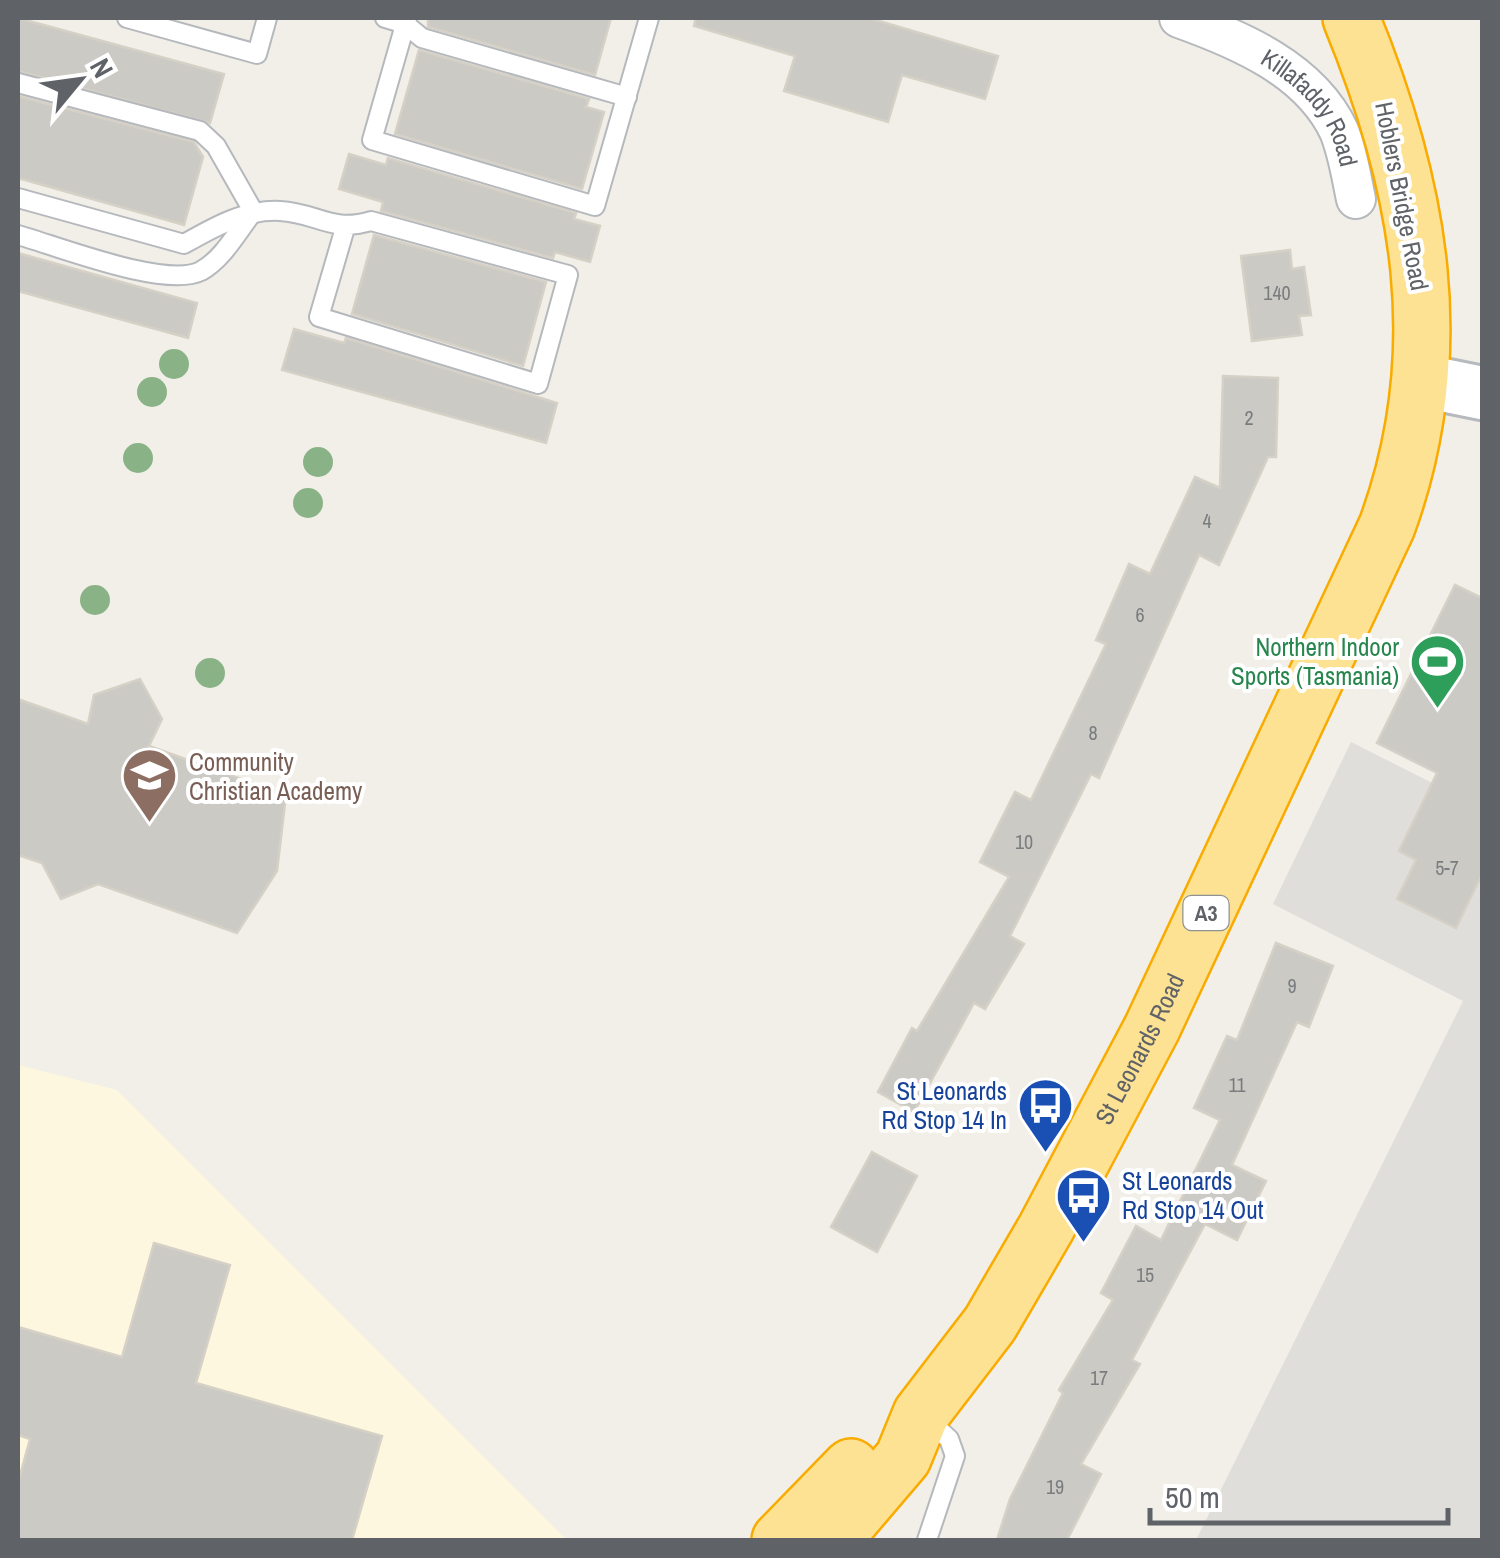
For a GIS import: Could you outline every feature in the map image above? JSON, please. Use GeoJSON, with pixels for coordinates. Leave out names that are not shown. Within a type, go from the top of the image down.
{"type":"FeatureCollection","features":[{"type":"Feature","properties":{"kind":"highway","name":"Hoblers Bridge Road"},"geometry":{"type":"LineString","coordinates":[[1351,18],[1383,96],[1420,256],[1422,381]]}},
{"type":"Feature","properties":{"kind":"highway","name":"St Leonards Road"},"geometry":{"type":"LineString","coordinates":[[832,1540],[904,1458],[921,1414],[990,1324],[1152,1028],[1387,526],[1407,472],[1422,381]]}},
{"type":"Feature","properties":{"kind":"highway","name":"St Leonards Road"},"geometry":{"type":"LineString","coordinates":[[780,1540],[879,1438],[921,1414]]}},
{"type":"Feature","properties":{"kind":"street","name":"Killafaddy Road"},"geometry":{"type":"LineString","coordinates":[[1179,18],[1236,38],[1300,83],[1337,127],[1356,198]]}},
{"type":"Feature","properties":{"kind":"street"},"geometry":{"type":"LineString","coordinates":[[1422,381],[1482,393]]}},
{"type":"Feature","properties":{"kind":"lane"},"geometry":{"type":"LineString","coordinates":[[127,18],[257,54],[267,18]]}},
{"type":"Feature","properties":{"kind":"lane"},"geometry":{"type":"LineString","coordinates":[[385,18],[406,21],[422,38],[627,97]]}},
{"type":"Feature","properties":{"kind":"lane"},"geometry":{"type":"LineString","coordinates":[[406,21],[372,140],[595,206],[650,18]]}},
{"type":"Feature","properties":{"kind":"lane"},"geometry":{"type":"LineString","coordinates":[[18,83],[200,131],[216,146],[253,211]]}},
{"type":"Feature","properties":{"kind":"lane"},"geometry":{"type":"LineString","coordinates":[[18,198],[184,244],[253,211],[284,211],[345,228],[371,220],[568,275],[538,384],[320,317],[345,228]]}},
{"type":"Feature","properties":{"kind":"lane"},"geometry":{"type":"LineString","coordinates":[[18,235],[160,274],[187,275],[210,265],[253,211]]}},
{"type":"Feature","properties":{"kind":"lane"},"geometry":{"type":"LineString","coordinates":[[921,1414],[948,1438],[954,1456],[951,1478],[927,1540]]}},
{"type":"Feature","properties":{"kind":"shaded area"},"geometry":{"type":"Polygon","coordinates":[[[1351,742],[1482,808],[1482,1540],[1196,1540],[1463,1001],[1273,904],[1351,742]]]}},
{"type":"Feature","properties":{"kind":"shaded area"},"geometry":{"type":"Polygon","coordinates":[[[18,1065],[117,1090],[567,1540],[18,1540],[18,1065]]]}},
{"type":"Feature","properties":{"kind":"building"},"geometry":{"type":"Polygon","coordinates":[[[18,18],[224,74],[210,123],[18,71],[18,18]]]}},
{"type":"Feature","properties":{"kind":"building"},"geometry":{"type":"Polygon","coordinates":[[[428,18],[611,18],[595,75],[428,27],[428,18]]]}},
{"type":"Feature","properties":{"kind":"building"},"geometry":{"type":"Polygon","coordinates":[[[696,18],[869,18],[998,56],[985,99],[902,75],[888,122],[784,91],[795,56],[694,26],[696,18]]]}},
{"type":"Feature","properties":{"kind":"building"},"geometry":{"type":"Polygon","coordinates":[[[419,50],[589,99],[586,107],[604,112],[582,189],[395,134],[419,50]]]}},
{"type":"Feature","properties":{"kind":"building"},"geometry":{"type":"Polygon","coordinates":[[[18,96],[194,142],[203,157],[184,225],[18,178],[18,96]]]}},
{"type":"Feature","properties":{"kind":"building"},"geometry":{"type":"Polygon","coordinates":[[[349,154],[386,165],[388,158],[576,213],[574,219],[600,226],[590,262],[555,252],[553,258],[381,211],[383,202],[339,189],[349,154]]]}},
{"type":"Feature","properties":{"kind":"building"},"geometry":{"type":"Polygon","coordinates":[[[374,235],[546,282],[523,366],[352,314],[374,235]]]}},
{"type":"Feature","properties":{"kind":"building"},"geometry":{"type":"Polygon","coordinates":[[[1290,250],[1292,269],[1304,267],[1311,315],[1299,316],[1302,335],[1252,341],[1241,256],[1290,250]]]}},
{"type":"Feature","properties":{"kind":"building"},"geometry":{"type":"Polygon","coordinates":[[[18,253],[197,303],[188,338],[18,291],[18,253]]]}},
{"type":"Feature","properties":{"kind":"building"},"geometry":{"type":"Polygon","coordinates":[[[294,329],[344,343],[346,338],[557,403],[546,443],[282,370],[294,329]]]}},
{"type":"Feature","properties":{"kind":"building"},"geometry":{"type":"Polygon","coordinates":[[[1223,376],[1278,378],[1276,457],[1268,457],[1219,565],[1199,555],[1099,778],[1091,774],[1010,936],[1024,944],[985,1009],[974,1003],[914,1112],[878,1092],[912,1028],[917,1031],[1009,877],[980,862],[1015,792],[1031,800],[1106,644],[1096,640],[1129,564],[1150,574],[1195,477],[1220,488],[1223,376]]]}},
{"type":"Feature","properties":{"kind":"building"},"geometry":{"type":"Polygon","coordinates":[[[1455,585],[1482,598],[1482,874],[1456,928],[1397,899],[1416,860],[1399,851],[1437,773],[1377,743],[1455,585]]]}},
{"type":"Feature","properties":{"kind":"building","name":"Community Christian Academy"},"geometry":{"type":"Polygon","coordinates":[[[140,679],[162,719],[149,746],[286,795],[277,871],[237,933],[98,884],[61,899],[42,863],[18,855],[18,699],[88,724],[94,695],[140,679]]]}},
{"type":"Feature","properties":{"kind":"building"},"geometry":{"type":"Polygon","coordinates":[[[1276,943],[1333,966],[1309,1027],[1297,1022],[1232,1165],[1266,1181],[1237,1240],[1205,1224],[1132,1360],[1140,1364],[1081,1464],[1101,1474],[1067,1540],[997,1540],[1010,1499],[1063,1393],[1059,1390],[1113,1300],[1101,1293],[1136,1226],[1161,1240],[1220,1120],[1194,1108],[1227,1036],[1237,1040],[1276,943]]]}},
{"type":"Feature","properties":{"kind":"building"},"geometry":{"type":"Polygon","coordinates":[[[872,1152],[917,1176],[877,1252],[831,1227],[872,1152]]]}},
{"type":"Feature","properties":{"kind":"building"},"geometry":{"type":"Polygon","coordinates":[[[154,1243],[230,1265],[196,1383],[382,1436],[352,1540],[18,1540],[18,1483],[30,1439],[18,1435],[18,1327],[122,1357],[154,1243]]]}},
{"type":"Feature","properties":{"kind":"place","name":"Northern Indoor Sports (Tasmania)"},"geometry":{"type":"Point","coordinates":[1438,710]}},
{"type":"Feature","properties":{"kind":"place","name":"Community Christian Academy"},"geometry":{"type":"Point","coordinates":[150,825]}},
{"type":"Feature","properties":{"kind":"place","name":"St Leonards Rd Stop 14 In"},"geometry":{"type":"Point","coordinates":[1046,1154]}},
{"type":"Feature","properties":{"kind":"place","name":"St Leonards Rd Stop 14 Out"},"geometry":{"type":"Point","coordinates":[1083,1244]}}]}
